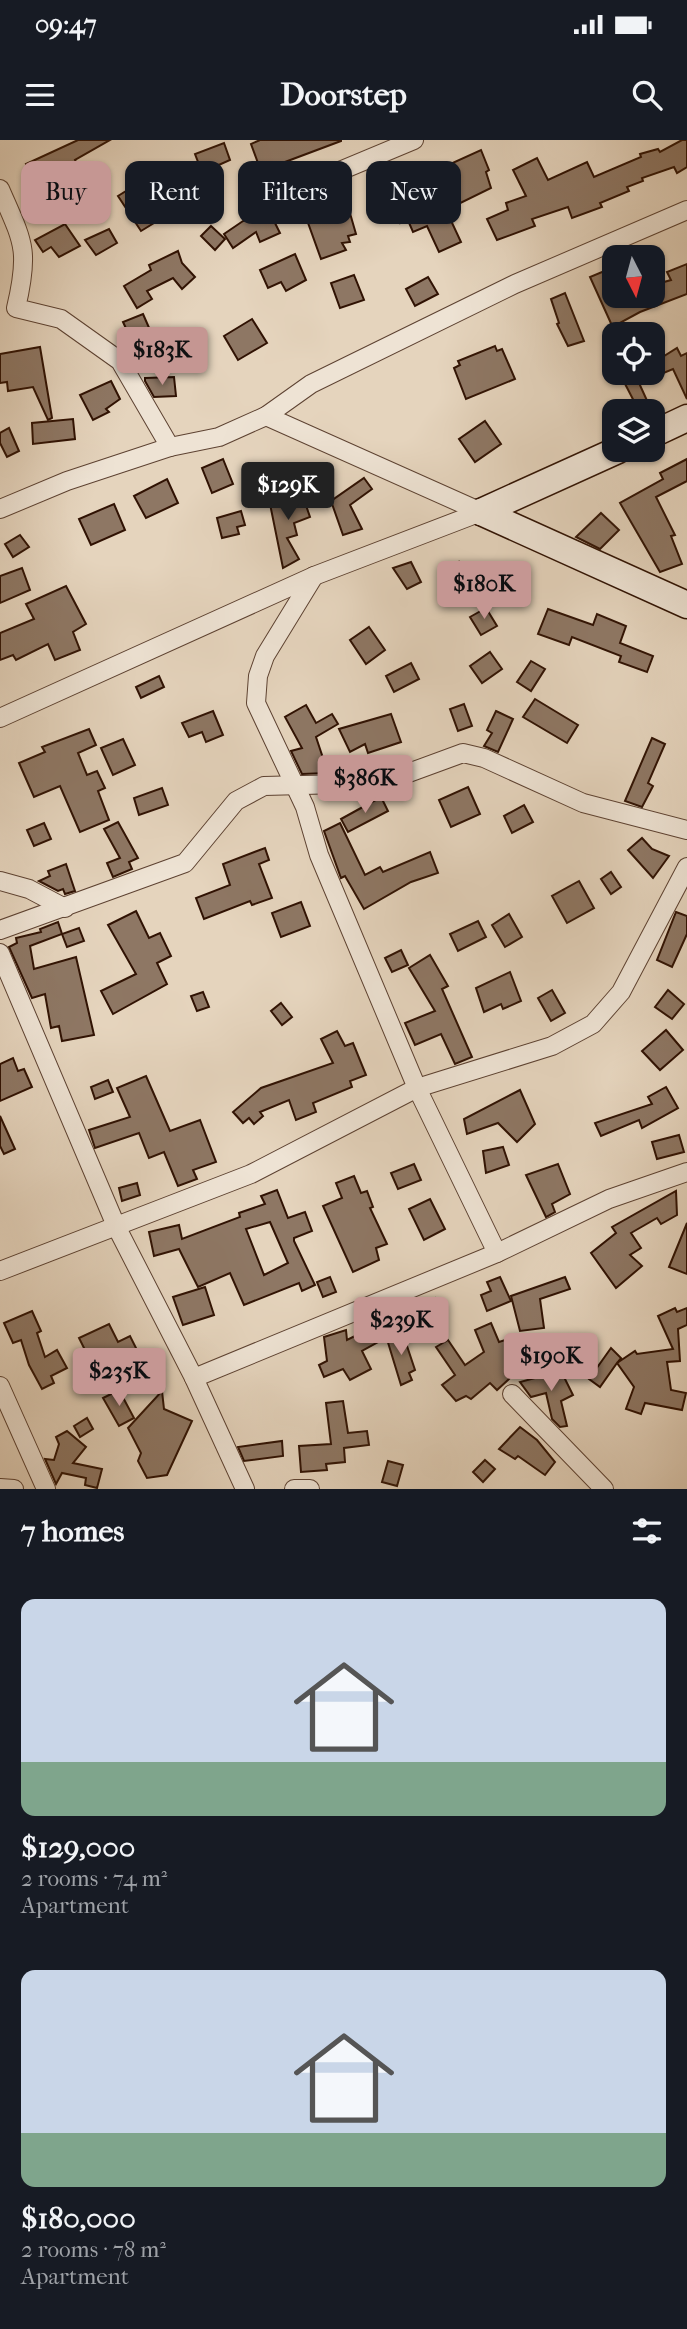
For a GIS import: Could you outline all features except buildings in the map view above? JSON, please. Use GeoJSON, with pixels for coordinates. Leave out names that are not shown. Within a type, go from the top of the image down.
{"type":"FeatureCollection","features":[{"type":"Feature","properties":{"kind":"street"},"geometry":{"type":"LineString","coordinates":[[352,166],[414,140]]}},
{"type":"Feature","properties":{"kind":"street"},"geometry":{"type":"LineString","coordinates":[[0,189],[23,242],[26,268],[8,310],[61,318],[120,361],[170,447]]}},
{"type":"Feature","properties":{"kind":"street"},"geometry":{"type":"LineString","coordinates":[[0,509],[67,481],[170,447],[219,437],[266,416],[311,384],[515,284],[687,211]]}},
{"type":"Feature","properties":{"kind":"street"},"geometry":{"type":"LineString","coordinates":[[266,416],[687,605]]}},
{"type":"Feature","properties":{"kind":"street"},"geometry":{"type":"LineString","coordinates":[[665,428],[687,418]]}},
{"type":"Feature","properties":{"kind":"street"},"geometry":{"type":"LineString","coordinates":[[0,718],[314,576],[481,512],[602,457]]}},
{"type":"Feature","properties":{"kind":"street"},"geometry":{"type":"LineString","coordinates":[[314,576],[265,656],[258,676],[256,703],[308,816],[310,831],[324,867],[417,1088],[497,1253]]}},
{"type":"Feature","properties":{"kind":"street"},"geometry":{"type":"LineString","coordinates":[[0,930],[186,863],[236,801],[264,786],[381,783],[452,756],[473,754],[583,803],[687,830]]}},
{"type":"Feature","properties":{"kind":"street"},"geometry":{"type":"LineString","coordinates":[[0,1271],[251,1174],[417,1088],[552,1046],[593,1024],[621,992],[687,867]]}},
{"type":"Feature","properties":{"kind":"street"},"geometry":{"type":"LineString","coordinates":[[0,881],[29,890],[65,908]]}},
{"type":"Feature","properties":{"kind":"street"},"geometry":{"type":"LineString","coordinates":[[0,953],[117,1228],[194,1378],[244,1489]]}},
{"type":"Feature","properties":{"kind":"street"},"geometry":{"type":"LineString","coordinates":[[194,1378],[497,1253],[609,1199],[687,1172]]}},
{"type":"Feature","properties":{"kind":"street"},"geometry":{"type":"LineString","coordinates":[[0,1386],[46,1489]]}},
{"type":"Feature","properties":{"kind":"street"},"geometry":{"type":"LineString","coordinates":[[512,1394],[604,1489]]}},
{"type":"Feature","properties":{"kind":"street"},"geometry":{"type":"LineString","coordinates":[[0,1488],[14,1489]]}},
{"type":"Feature","properties":{"kind":"street"},"geometry":{"type":"LineString","coordinates":[[294,1489],[310,1489]]}}]}
